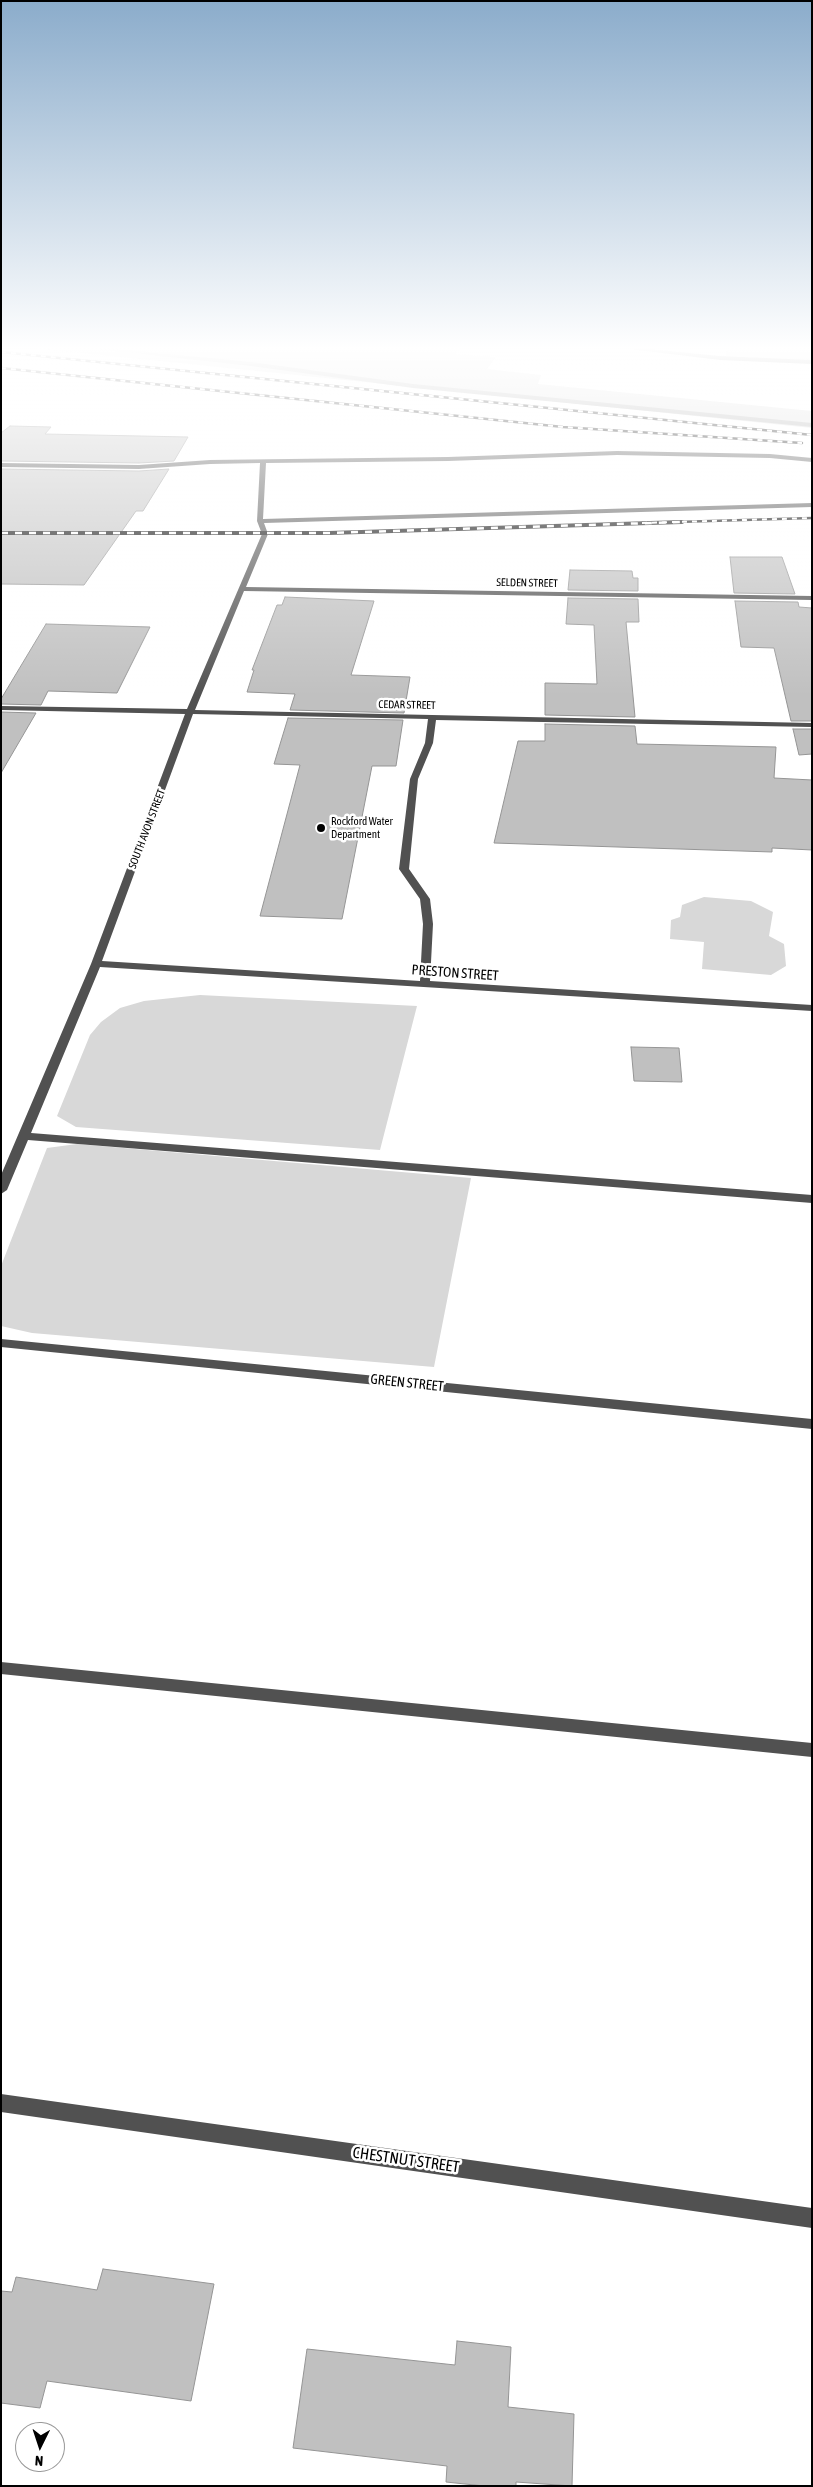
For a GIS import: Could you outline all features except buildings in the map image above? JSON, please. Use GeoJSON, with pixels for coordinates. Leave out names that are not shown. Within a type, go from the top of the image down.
{"type":"FeatureCollection","features":[{"type":"Feature","properties":{"kind":"street"},"geometry":{"type":"LineString","coordinates":[[1,465],[115,467],[171,464]]}},
{"type":"Feature","properties":{"kind":"street","name":"SOUTH AVON STREET"},"geometry":{"type":"LineString","coordinates":[[1,1190],[96,964],[190,712],[265,534],[260,521],[263,464]]}},
{"type":"Feature","properties":{"kind":"street"},"geometry":{"type":"LineString","coordinates":[[260,521],[812,505]]}},
{"type":"Feature","properties":{"kind":"street","name":"SELDEN STREET"},"geometry":{"type":"LineString","coordinates":[[243,589],[812,598]]}},
{"type":"Feature","properties":{"kind":"street","name":"CEDAR STREET"},"geometry":{"type":"LineString","coordinates":[[1,708],[812,725]]}},
{"type":"Feature","properties":{"kind":"street"},"geometry":{"type":"LineString","coordinates":[[425,985],[428,924],[425,899],[404,869],[414,779],[429,744],[432,717]]}},
{"type":"Feature","properties":{"kind":"street","name":"PRESTON STREET"},"geometry":{"type":"LineString","coordinates":[[96,964],[812,1008]]}},
{"type":"Feature","properties":{"kind":"street"},"geometry":{"type":"LineString","coordinates":[[24,1136],[812,1199]]}},
{"type":"Feature","properties":{"kind":"street","name":"GREEN STREET"},"geometry":{"type":"LineString","coordinates":[[1,1343],[812,1424]]}},
{"type":"Feature","properties":{"kind":"street"},"geometry":{"type":"LineString","coordinates":[[1,1668],[812,1750]]}},
{"type":"Feature","properties":{"kind":"street","name":"CHESTNUT STREET"},"geometry":{"type":"LineString","coordinates":[[1,2103],[812,2218]]}},
{"type":"Feature","properties":{"kind":"shaded area"},"geometry":{"type":"Polygon","coordinates":[[[704,897],[751,901],[773,912],[769,936],[784,944],[786,966],[771,975],[702,969],[704,942],[670,939],[671,920],[680,917],[682,905],[704,897]]]}},
{"type":"Feature","properties":{"kind":"shaded area"},"geometry":{"type":"Polygon","coordinates":[[[200,995],[417,1006],[380,1150],[76,1127],[57,1116],[90,1035],[101,1022],[120,1008],[144,1001],[200,995]]]}},
{"type":"Feature","properties":{"kind":"shaded area"},"geometry":{"type":"Polygon","coordinates":[[[77,1144],[471,1178],[434,1367],[32,1333],[1,1326],[1,1266],[47,1148],[77,1144]]]}},
{"type":"Feature","properties":{"kind":"railway"},"geometry":{"type":"LineString","coordinates":[[642,523],[812,518]]}},
{"type":"Feature","properties":{"kind":"railway"},"geometry":{"type":"LineString","coordinates":[[1,533],[329,533],[682,522]]}},
{"type":"Feature","properties":{"kind":"place","name":"Rockford Water Department"},"geometry":{"type":"Point","coordinates":[321,828]}}]}
